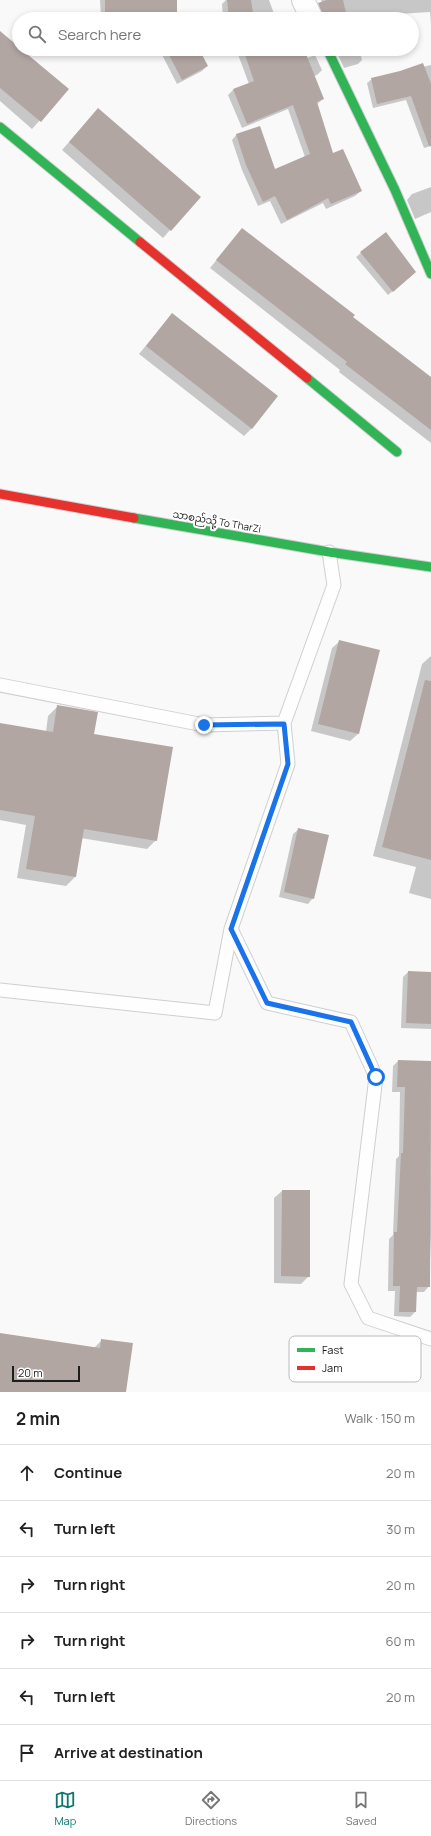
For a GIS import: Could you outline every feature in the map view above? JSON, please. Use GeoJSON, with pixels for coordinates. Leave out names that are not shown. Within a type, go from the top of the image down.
{"type":"FeatureCollection","features":[{"type":"Feature","properties":{"kind":"main road"},"geometry":{"type":"LineString","coordinates":[[330,56],[395,190],[431,274]]}},
{"type":"Feature","properties":{"kind":"main road"},"geometry":{"type":"LineString","coordinates":[[0,127],[397,452]]}},
{"type":"Feature","properties":{"kind":"main road","name":"သာစည်သို့ To TharZi"},"geometry":{"type":"LineString","coordinates":[[0,494],[329,552],[431,567]]}},
{"type":"Feature","properties":{"kind":"street"},"geometry":{"type":"LineString","coordinates":[[303,0],[309,12]]}},
{"type":"Feature","properties":{"kind":"lane"},"geometry":{"type":"LineString","coordinates":[[0,990],[215,1013],[231,929],[288,764],[284,724],[334,585],[329,552]]}},
{"type":"Feature","properties":{"kind":"lane"},"geometry":{"type":"LineString","coordinates":[[0,685],[204,725],[284,724]]}},
{"type":"Feature","properties":{"kind":"lane"},"geometry":{"type":"LineString","coordinates":[[231,929],[267,1003],[351,1022],[376,1077],[351,1284],[368,1318],[431,1339]]}},
{"type":"Feature","properties":{"kind":"building"},"geometry":{"type":"Polygon","coordinates":[[[105,0],[177,0],[177,12],[105,12],[105,0]]]}},
{"type":"Feature","properties":{"kind":"building"},"geometry":{"type":"Polygon","coordinates":[[[227,0],[251,0],[253,12],[228,12],[227,0]]]}},
{"type":"Feature","properties":{"kind":"building"},"geometry":{"type":"Polygon","coordinates":[[[327,0],[343,0],[346,12],[321,12],[318,3],[327,0]]]}},
{"type":"Feature","properties":{"kind":"building"},"geometry":{"type":"Polygon","coordinates":[[[0,31],[12,41],[12,56],[29,56],[69,89],[41,122],[0,88],[0,31]]]}},
{"type":"Feature","properties":{"kind":"building"},"geometry":{"type":"Polygon","coordinates":[[[170,56],[203,56],[208,66],[182,80],[170,56]]]}},
{"type":"Feature","properties":{"kind":"building"},"geometry":{"type":"Polygon","coordinates":[[[245,56],[307,56],[324,99],[317,102],[333,153],[343,149],[362,191],[331,204],[328,198],[287,220],[275,196],[263,202],[246,165],[236,134],[260,126],[275,169],[310,154],[293,105],[247,124],[233,89],[254,81],[245,56]]]}},
{"type":"Feature","properties":{"kind":"building"},"geometry":{"type":"Polygon","coordinates":[[[423,63],[431,84],[431,146],[429,146],[411,96],[377,104],[371,78],[400,71],[423,63]]]}},
{"type":"Feature","properties":{"kind":"building"},"geometry":{"type":"Polygon","coordinates":[[[98,108],[201,197],[171,231],[69,142],[98,108]]]}},
{"type":"Feature","properties":{"kind":"building"},"geometry":{"type":"Polygon","coordinates":[[[242,228],[355,315],[353,317],[431,377],[431,430],[345,364],[347,362],[216,260],[242,228]]]}},
{"type":"Feature","properties":{"kind":"building"},"geometry":{"type":"Polygon","coordinates":[[[386,232],[416,272],[393,292],[360,252],[386,232]]]}},
{"type":"Feature","properties":{"kind":"building"},"geometry":{"type":"Polygon","coordinates":[[[172,313],[278,396],[252,429],[146,346],[172,313]]]}},
{"type":"Feature","properties":{"kind":"building"},"geometry":{"type":"Polygon","coordinates":[[[339,640],[380,650],[359,734],[318,724],[339,640]]]}},
{"type":"Feature","properties":{"kind":"building"},"geometry":{"type":"Polygon","coordinates":[[[425,680],[431,681],[431,860],[382,847],[425,680]]]}},
{"type":"Feature","properties":{"kind":"building"},"geometry":{"type":"Polygon","coordinates":[[[57,705],[98,712],[94,734],[173,747],[157,841],[84,829],[76,877],[26,869],[35,816],[0,810],[0,723],[53,732],[57,705]]]}},
{"type":"Feature","properties":{"kind":"building"},"geometry":{"type":"Polygon","coordinates":[[[298,828],[329,835],[314,899],[284,892],[298,828]]]}},
{"type":"Feature","properties":{"kind":"building"},"geometry":{"type":"Polygon","coordinates":[[[408,971],[431,972],[431,1024],[406,1023],[408,971]]]}},
{"type":"Feature","properties":{"kind":"building"},"geometry":{"type":"Polygon","coordinates":[[[398,1060],[431,1061],[430,1287],[417,1287],[416,1312],[399,1312],[400,1286],[393,1286],[394,1232],[397,1232],[401,1153],[403,1153],[405,1087],[397,1087],[398,1060]]]}},
{"type":"Feature","properties":{"kind":"building"},"geometry":{"type":"Polygon","coordinates":[[[282,1190],[310,1190],[310,1277],[281,1276],[282,1190]]]}},
{"type":"Feature","properties":{"kind":"building"},"geometry":{"type":"Polygon","coordinates":[[[0,1333],[100,1348],[101,1339],[133,1343],[126,1392],[0,1392],[0,1333]]]}},
{"type":"Feature","properties":{"kind":"traffic: fast"},"geometry":{"type":"LineString","coordinates":[[330,56],[395,190],[431,274]]}},
{"type":"Feature","properties":{"kind":"traffic: fast"},"geometry":{"type":"LineString","coordinates":[[0,127],[140,242]]}},
{"type":"Feature","properties":{"kind":"traffic: fast"},"geometry":{"type":"LineString","coordinates":[[307,378],[397,452]]}},
{"type":"Feature","properties":{"kind":"traffic: fast"},"geometry":{"type":"LineString","coordinates":[[134,518],[329,552],[431,567]]}},
{"type":"Feature","properties":{"kind":"traffic: jam"},"geometry":{"type":"LineString","coordinates":[[140,242],[307,378]]}},
{"type":"Feature","properties":{"kind":"traffic: jam"},"geometry":{"type":"LineString","coordinates":[[0,494],[134,518]]}},
{"type":"Feature","properties":{"kind":"route"},"geometry":{"type":"LineString","coordinates":[[204,725],[284,724],[288,764],[231,929],[267,1003],[351,1022],[376,1077]]}}]}
